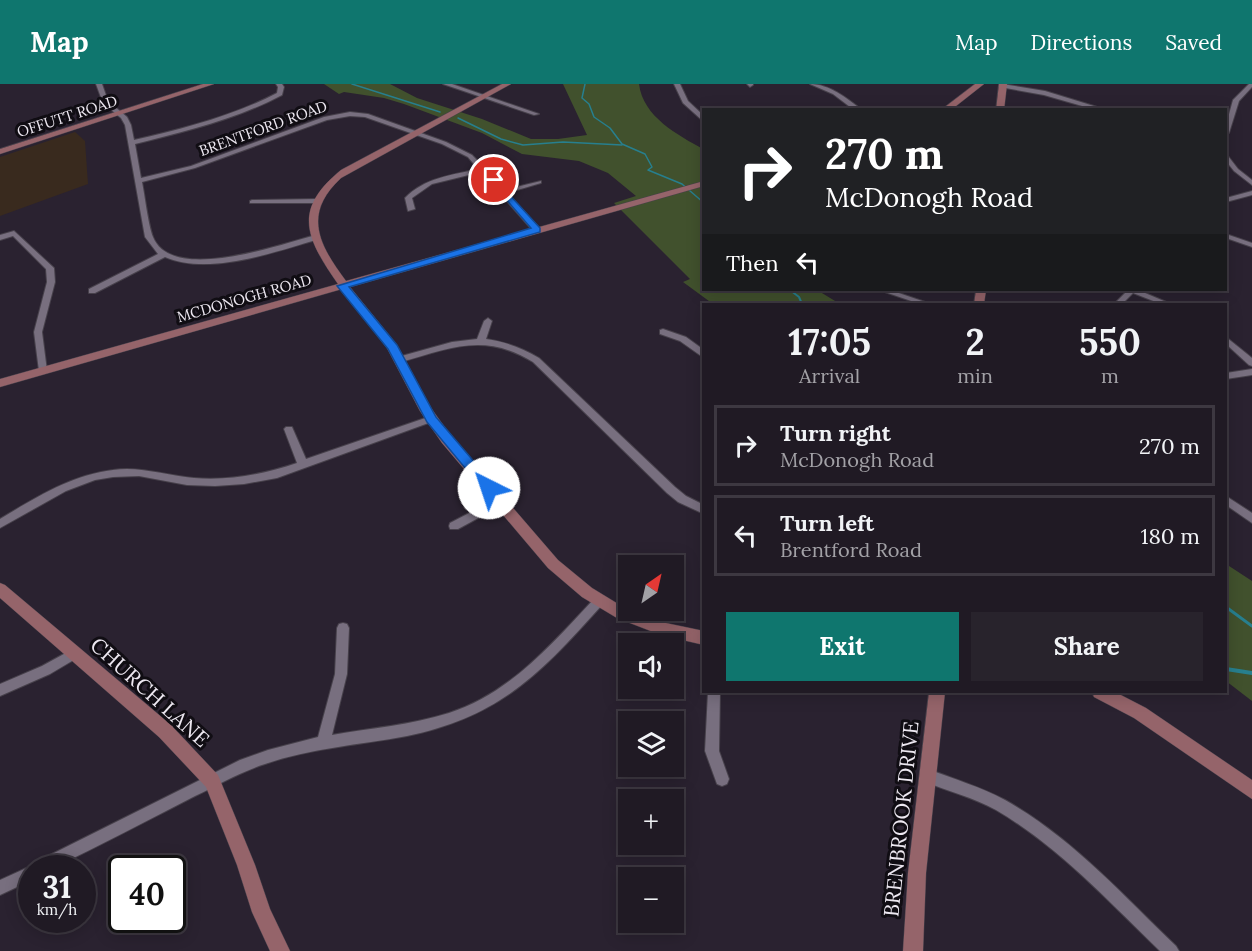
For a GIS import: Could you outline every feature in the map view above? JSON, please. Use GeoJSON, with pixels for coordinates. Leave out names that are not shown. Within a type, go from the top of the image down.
{"type":"FeatureCollection","features":[{"type":"Feature","properties":{"kind":"street"},"geometry":{"type":"LineString","coordinates":[[99,84],[105,102],[127,122],[151,244],[164,254],[188,261],[217,261],[316,237]]}},
{"type":"Feature","properties":{"kind":"street","name":"OFFUTT ROAD"},"geometry":{"type":"LineString","coordinates":[[0,152],[210,84]]}},
{"type":"Feature","properties":{"kind":"street"},"geometry":{"type":"LineString","coordinates":[[131,143],[173,134],[261,104],[280,94],[279,84]]}},
{"type":"Feature","properties":{"kind":"street"},"geometry":{"type":"LineString","coordinates":[[446,84],[536,114]]}},
{"type":"Feature","properties":{"kind":"street"},"geometry":{"type":"LineString","coordinates":[[507,84],[344,172],[326,188],[316,201],[312,217],[316,237],[343,286],[385,336],[400,359],[431,419],[553,564],[598,602],[646,624],[702,638]]}},
{"type":"Feature","properties":{"kind":"street"},"geometry":{"type":"LineString","coordinates":[[677,84],[685,102],[702,118]]}},
{"type":"Feature","properties":{"kind":"street"},"geometry":{"type":"LineString","coordinates":[[813,84],[835,93],[856,108]]}},
{"type":"Feature","properties":{"kind":"street"},"geometry":{"type":"LineString","coordinates":[[1227,130],[1236,100],[1252,84]]}},
{"type":"Feature","properties":{"kind":"street"},"geometry":{"type":"LineString","coordinates":[[1000,108],[1003,85]]}},
{"type":"Feature","properties":{"kind":"street"},"geometry":{"type":"LineString","coordinates":[[948,108],[979,86],[1003,85],[1055,95],[1097,108]]}},
{"type":"Feature","properties":{"kind":"street","name":"BRENTFORD ROAD"},"geometry":{"type":"LineString","coordinates":[[139,181],[193,167],[334,116],[350,114],[372,116],[463,151],[485,169],[537,230]]}},
{"type":"Feature","properties":{"kind":"street"},"geometry":{"type":"LineString","coordinates":[[1227,158],[1236,170],[1252,183]]}},
{"type":"Feature","properties":{"kind":"street"},"geometry":{"type":"LineString","coordinates":[[411,209],[408,198],[423,187],[485,169]]}},
{"type":"Feature","properties":{"kind":"street"},"geometry":{"type":"LineString","coordinates":[[504,192],[539,182]]}},
{"type":"Feature","properties":{"kind":"street","name":"MCDONOGH ROAD"},"geometry":{"type":"LineString","coordinates":[[0,383],[702,184]]}},
{"type":"Feature","properties":{"kind":"street"},"geometry":{"type":"LineString","coordinates":[[1227,200],[1252,193]]}},
{"type":"Feature","properties":{"kind":"street"},"geometry":{"type":"LineString","coordinates":[[252,202],[316,201]]}},
{"type":"Feature","properties":{"kind":"street"},"geometry":{"type":"LineString","coordinates":[[0,238],[14,233],[50,268],[51,282],[38,332],[43,370]]}},
{"type":"Feature","properties":{"kind":"street"},"geometry":{"type":"LineString","coordinates":[[1227,236],[1252,245]]}},
{"type":"Feature","properties":{"kind":"street"},"geometry":{"type":"LineString","coordinates":[[92,291],[164,254]]}},
{"type":"Feature","properties":{"kind":"street"},"geometry":{"type":"LineString","coordinates":[[886,291],[924,303]]}},
{"type":"Feature","properties":{"kind":"street"},"geometry":{"type":"LineString","coordinates":[[1119,303],[1131,291]]}},
{"type":"Feature","properties":{"kind":"street"},"geometry":{"type":"LineString","coordinates":[[1134,291],[1164,303]]}},
{"type":"Feature","properties":{"kind":"street"},"geometry":{"type":"LineString","coordinates":[[481,341],[488,321]]}},
{"type":"Feature","properties":{"kind":"street"},"geometry":{"type":"LineString","coordinates":[[663,332],[683,339],[702,353]]}},
{"type":"Feature","properties":{"kind":"street"},"geometry":{"type":"LineString","coordinates":[[400,359],[455,343],[481,341],[506,344],[531,356],[670,490],[702,509]]}},
{"type":"Feature","properties":{"kind":"street"},"geometry":{"type":"LineString","coordinates":[[1227,341],[1252,363]]}},
{"type":"Feature","properties":{"kind":"street"},"geometry":{"type":"LineString","coordinates":[[1227,376],[1252,372]]}},
{"type":"Feature","properties":{"kind":"street"},"geometry":{"type":"LineString","coordinates":[[0,524],[47,495],[98,476],[133,472],[194,482],[232,482],[273,474],[431,419]]}},
{"type":"Feature","properties":{"kind":"street"},"geometry":{"type":"LineString","coordinates":[[288,429],[303,464]]}},
{"type":"Feature","properties":{"kind":"street"},"geometry":{"type":"LineString","coordinates":[[454,526],[500,501]]}},
{"type":"Feature","properties":{"kind":"street"},"geometry":{"type":"LineString","coordinates":[[1227,501],[1252,519]]}},
{"type":"Feature","properties":{"kind":"street","name":"CHURCH LANE"},"geometry":{"type":"LineString","coordinates":[[0,589],[73,654],[165,730],[212,781],[246,865],[262,912],[280,951]]}},
{"type":"Feature","properties":{"kind":"street"},"geometry":{"type":"LineString","coordinates":[[65,855],[266,756],[291,749],[424,725],[450,719],[476,708],[524,679],[598,602]]}},
{"type":"Feature","properties":{"kind":"street"},"geometry":{"type":"LineString","coordinates":[[323,744],[341,674],[343,628]]}},
{"type":"Feature","properties":{"kind":"street"},"geometry":{"type":"LineString","coordinates":[[0,690],[46,670],[73,654]]}},
{"type":"Feature","properties":{"kind":"street"},"geometry":{"type":"LineString","coordinates":[[714,693],[712,751],[722,779]]}},
{"type":"Feature","properties":{"kind":"street","name":"BRENBROOK DRIVE"},"geometry":{"type":"LineString","coordinates":[[913,951],[917,873],[937,693]]}},
{"type":"Feature","properties":{"kind":"street"},"geometry":{"type":"LineString","coordinates":[[1102,693],[1140,713],[1252,790]]}},
{"type":"Feature","properties":{"kind":"street"},"geometry":{"type":"LineString","coordinates":[[927,776],[974,792],[999,804],[1045,834],[1171,951]]}},
{"type":"Feature","properties":{"kind":"street"},"geometry":{"type":"LineString","coordinates":[[0,888],[18,879]]}},
{"type":"Feature","properties":{"kind":"shaded area"},"geometry":{"type":"Polygon","coordinates":[[[75,132],[85,141],[88,184],[0,216],[0,157],[75,132]]]}},
{"type":"Feature","properties":{"kind":"green space"},"geometry":{"type":"Polygon","coordinates":[[[324,84],[390,84],[417,98],[482,119],[531,139],[558,139],[587,135],[563,84],[639,84],[642,96],[654,115],[673,131],[702,148],[702,291],[819,291],[838,303],[712,303],[683,282],[690,279],[614,203],[636,196],[608,173],[579,161],[522,154],[482,133],[384,98],[344,92],[339,94],[324,84]]]}},
{"type":"Feature","properties":{"kind":"green space"},"geometry":{"type":"Polygon","coordinates":[[[1227,565],[1252,581],[1252,701],[1227,682],[1227,565]]]}},
{"type":"Feature","properties":{"kind":"waterway"},"geometry":{"type":"LineString","coordinates":[[352,84],[440,112]]}},
{"type":"Feature","properties":{"kind":"waterway"},"geometry":{"type":"LineString","coordinates":[[585,84],[582,98],[589,104],[594,117],[610,128],[622,144],[645,154],[652,167],[648,170],[682,184],[702,201]]}},
{"type":"Feature","properties":{"kind":"waterway"},"geometry":{"type":"LineString","coordinates":[[458,118],[501,139],[523,145],[563,142],[622,145]]}},
{"type":"Feature","properties":{"kind":"waterway"},"geometry":{"type":"LineString","coordinates":[[791,291],[799,297],[802,303]]}},
{"type":"Feature","properties":{"kind":"waterway"},"geometry":{"type":"LineString","coordinates":[[1227,608],[1252,626]]}},
{"type":"Feature","properties":{"kind":"waterway"},"geometry":{"type":"LineString","coordinates":[[1227,669],[1252,673]]}},
{"type":"Feature","properties":{"kind":"route"},"geometry":{"type":"LineString","coordinates":[[489,488],[431,419],[393,347],[343,286],[537,230],[494,180]]}}]}
